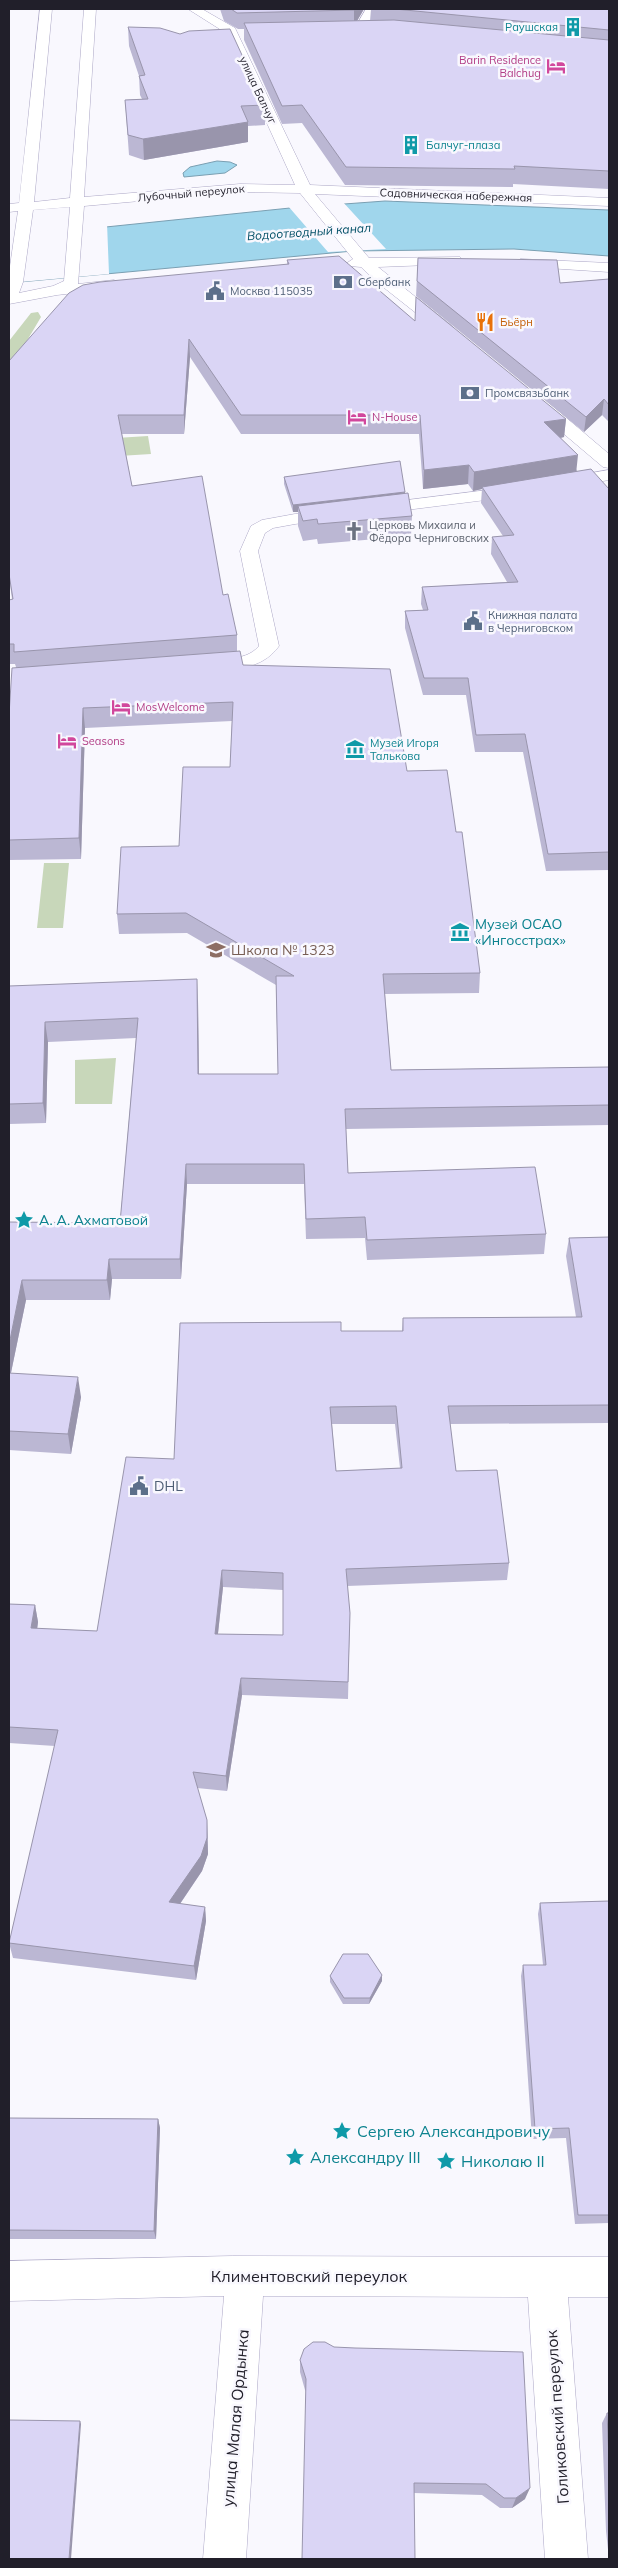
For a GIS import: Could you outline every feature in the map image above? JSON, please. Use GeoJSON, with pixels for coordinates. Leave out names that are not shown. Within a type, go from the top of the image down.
{"type":"FeatureCollection","features":[{"type":"Feature","properties":{"kind":"street"},"geometry":{"type":"LineString","coordinates":[[9,299],[15,282],[26,207],[46,9]]}},
{"type":"Feature","properties":{"kind":"street"},"geometry":{"type":"LineString","coordinates":[[57,290],[71,283],[72,278],[90,9]]}},
{"type":"Feature","properties":{"kind":"street"},"geometry":{"type":"LineString","coordinates":[[194,9],[224,26],[233,34],[249,34]]}},
{"type":"Feature","properties":{"kind":"street"},"geometry":{"type":"LineString","coordinates":[[372,9],[354,31],[378,31]]}},
{"type":"Feature","properties":{"kind":"street","name":"улица Балчуг"},"geometry":{"type":"LineString","coordinates":[[233,34],[303,189],[353,250],[383,280],[456,337]]}},
{"type":"Feature","properties":{"kind":"street"},"geometry":{"type":"LineString","coordinates":[[240,188],[279,180],[294,172]]}},
{"type":"Feature","properties":{"kind":"street","name":"Лубочный переулок"},"geometry":{"type":"LineString","coordinates":[[9,208],[78,204],[240,188],[303,189]]}},
{"type":"Feature","properties":{"kind":"street","name":"Садовническая набережная"},"geometry":{"type":"LineString","coordinates":[[303,189],[609,202]]}},
{"type":"Feature","properties":{"kind":"street"},"geometry":{"type":"LineString","coordinates":[[342,264],[470,261]]}},
{"type":"Feature","properties":{"kind":"street"},"geometry":{"type":"LineString","coordinates":[[506,262],[609,268]]}},
{"type":"Feature","properties":{"kind":"street"},"geometry":{"type":"LineString","coordinates":[[9,299],[57,290],[130,284]]}},
{"type":"Feature","properties":{"kind":"street"},"geometry":{"type":"LineString","coordinates":[[528,395],[609,463]]}},
{"type":"Feature","properties":{"kind":"street"},"geometry":{"type":"LineString","coordinates":[[188,666],[246,662],[258,658],[265,653],[269,646],[249,552],[257,530],[268,524],[295,519],[470,498],[609,474]]}},
{"type":"Feature","properties":{"kind":"street","name":"Климентовский переулок"},"geometry":{"type":"LineString","coordinates":[[9,2282],[245,2276],[609,2277]]}},
{"type":"Feature","properties":{"kind":"street","name":"улица Малая Ордынка"},"geometry":{"type":"LineString","coordinates":[[224,2559],[245,2276]]}},
{"type":"Feature","properties":{"kind":"street","name":"Голиковский переулок"},"geometry":{"type":"LineString","coordinates":[[547,2276],[567,2559]]}},
{"type":"Feature","properties":{"kind":"green space"},"geometry":{"type":"Polygon","coordinates":[[[38,312],[41,317],[25,344],[9,365],[9,341],[31,313],[38,312]]]}},
{"type":"Feature","properties":{"kind":"green space"},"geometry":{"type":"Polygon","coordinates":[[[148,436],[151,454],[87,458],[84,440],[148,436]]]}},
{"type":"Feature","properties":{"kind":"green space"},"geometry":{"type":"Polygon","coordinates":[[[44,863],[69,863],[63,928],[37,928],[44,863]]]}},
{"type":"Feature","properties":{"kind":"green space"},"geometry":{"type":"Polygon","coordinates":[[[116,1058],[112,1104],[75,1104],[75,1060],[116,1058]]]}},
{"type":"Feature","properties":{"kind":"water"},"geometry":{"type":"Polygon","coordinates":[[[217,161],[230,162],[237,165],[225,173],[184,177],[183,173],[190,167],[217,161]]]}},
{"type":"Feature","properties":{"kind":"water","name":"Водоотводный канал"},"geometry":{"type":"Polygon","coordinates":[[[385,201],[609,210],[609,256],[514,249],[353,251],[9,283],[9,237],[290,208],[385,201]]]}},
{"type":"Feature","properties":{"kind":"pier"},"geometry":{"type":"Polygon","coordinates":[[[342,201],[386,249],[328,252],[288,206],[342,201]]]}},
{"type":"Feature","properties":{"kind":"pier"},"geometry":{"type":"Polygon","coordinates":[[[107,223],[109,274],[9,283],[9,235],[107,223]]]}},
{"type":"Feature","properties":{"kind":"building"},"geometry":{"type":"Polygon","coordinates":[[[231,9],[355,9],[237,13],[231,9]]]}},
{"type":"Feature","properties":{"kind":"building"},"geometry":{"type":"Polygon","coordinates":[[[395,9],[609,9],[609,30],[395,9]]]}},
{"type":"Feature","properties":{"kind":"building"},"geometry":{"type":"Polygon","coordinates":[[[394,20],[609,40],[609,171],[514,166],[515,169],[346,167],[302,105],[282,106],[244,23],[394,20]]]}},
{"type":"Feature","properties":{"kind":"building"},"geometry":{"type":"Polygon","coordinates":[[[128,27],[160,28],[180,34],[189,31],[230,29],[265,105],[241,106],[248,122],[143,139],[128,135],[125,100],[148,99],[139,76],[145,75],[128,27]]]}},
{"type":"Feature","properties":{"kind":"building"},"geometry":{"type":"Polygon","coordinates":[[[339,256],[415,321],[416,297],[566,419],[544,422],[578,455],[474,472],[469,465],[424,470],[420,415],[241,415],[189,339],[184,415],[118,415],[132,486],[202,476],[223,595],[228,594],[237,635],[14,652],[14,644],[9,644],[9,600],[13,599],[9,574],[9,361],[69,293],[83,285],[289,264],[287,260],[339,256]]]}},
{"type":"Feature","properties":{"kind":"building"},"geometry":{"type":"Polygon","coordinates":[[[418,258],[557,260],[560,283],[609,279],[609,405],[604,399],[586,417],[417,281],[418,258]]]}},
{"type":"Feature","properties":{"kind":"building"},"geometry":{"type":"Polygon","coordinates":[[[400,461],[405,492],[293,505],[284,477],[400,461]]]}},
{"type":"Feature","properties":{"kind":"building"},"geometry":{"type":"Polygon","coordinates":[[[591,469],[609,489],[609,852],[548,854],[525,734],[476,735],[468,678],[424,678],[405,611],[428,610],[422,587],[518,582],[492,537],[514,535],[482,487],[591,469]]]}},
{"type":"Feature","properties":{"kind":"building"},"geometry":{"type":"Polygon","coordinates":[[[408,493],[412,516],[318,524],[317,519],[303,521],[298,506],[408,493]]]}},
{"type":"Feature","properties":{"kind":"building"},"geometry":{"type":"Polygon","coordinates":[[[240,651],[243,665],[390,669],[407,771],[447,770],[456,832],[462,832],[480,973],[383,974],[391,1070],[609,1067],[609,1105],[345,1109],[348,1173],[535,1167],[546,1234],[367,1240],[365,1217],[306,1219],[304,1164],[186,1164],[180,1259],[109,1259],[107,1280],[22,1280],[9,1345],[9,1222],[120,1223],[138,1018],[45,1022],[43,1103],[9,1104],[9,986],[197,979],[198,1074],[278,1074],[276,976],[294,976],[186,913],[117,914],[121,847],[179,846],[183,767],[230,767],[233,702],[83,708],[79,838],[9,840],[9,715],[12,668],[240,651]]]}},
{"type":"Feature","properties":{"kind":"building"},"geometry":{"type":"Polygon","coordinates":[[[609,1237],[609,1405],[448,1406],[456,1471],[497,1470],[509,1563],[346,1569],[350,1613],[348,1682],[241,1678],[226,1776],[193,1772],[207,1820],[207,1838],[201,1856],[169,1902],[205,1907],[194,1966],[9,1943],[58,1730],[9,1727],[9,1604],[35,1605],[31,1628],[97,1631],[126,1457],[174,1459],[180,1323],[341,1322],[341,1331],[403,1331],[403,1318],[582,1317],[569,1238],[609,1237]],[[396,1406],[330,1407],[336,1471],[402,1468],[396,1406]],[[222,1570],[215,1634],[283,1635],[283,1573],[222,1570]]]}},
{"type":"Feature","properties":{"kind":"building"},"geometry":{"type":"Polygon","coordinates":[[[9,1373],[78,1377],[68,1434],[9,1431],[9,1373]]]}},
{"type":"Feature","properties":{"kind":"building"},"geometry":{"type":"Polygon","coordinates":[[[609,1901],[609,2215],[578,2215],[569,2128],[535,2129],[523,1965],[546,1965],[540,1903],[609,1901]]]}},
{"type":"Feature","properties":{"kind":"building"},"geometry":{"type":"Polygon","coordinates":[[[343,1954],[368,1954],[382,1975],[370,1998],[344,1998],[330,1976],[343,1954]]]}},
{"type":"Feature","properties":{"kind":"building"},"geometry":{"type":"Polygon","coordinates":[[[9,2118],[158,2119],[154,2231],[9,2230],[9,2118]]]}},
{"type":"Feature","properties":{"kind":"building"},"geometry":{"type":"Polygon","coordinates":[[[313,2342],[325,2342],[334,2347],[355,2348],[523,2352],[530,2488],[516,2498],[504,2498],[486,2484],[414,2483],[415,2559],[302,2559],[306,2379],[300,2360],[304,2349],[313,2342]]]}},
{"type":"Feature","properties":{"kind":"building"},"geometry":{"type":"Polygon","coordinates":[[[607,2413],[609,2413],[609,2459],[607,2413]]]}},
{"type":"Feature","properties":{"kind":"building"},"geometry":{"type":"Polygon","coordinates":[[[9,2420],[80,2421],[69,2559],[9,2559],[9,2420]]]}},
{"type":"Feature","properties":{"kind":"place","name":"Раушская"},"geometry":{"type":"Point","coordinates":[573,27]}},
{"type":"Feature","properties":{"kind":"place","name":"Barin Residence Balchug"},"geometry":{"type":"Point","coordinates":[556,66]}},
{"type":"Feature","properties":{"kind":"place","name":"Балчуг-плаза"},"geometry":{"type":"Point","coordinates":[411,145]}},
{"type":"Feature","properties":{"kind":"place","name":"Сбербанк"},"geometry":{"type":"Point","coordinates":[343,282]}},
{"type":"Feature","properties":{"kind":"place","name":"Москва 115035"},"geometry":{"type":"Point","coordinates":[215,291]}},
{"type":"Feature","properties":{"kind":"place","name":"Бьёрн"},"geometry":{"type":"Point","coordinates":[485,322]}},
{"type":"Feature","properties":{"kind":"place","name":"Промсвязьбанк"},"geometry":{"type":"Point","coordinates":[470,393]}},
{"type":"Feature","properties":{"kind":"place","name":"N-House"},"geometry":{"type":"Point","coordinates":[357,417]}},
{"type":"Feature","properties":{"kind":"place","name":"Церковь Михаила и Фёдора Черниговских"},"geometry":{"type":"Point","coordinates":[354,531]}},
{"type":"Feature","properties":{"kind":"place","name":"Книжная палата в Черниговском"},"geometry":{"type":"Point","coordinates":[473,621]}},
{"type":"Feature","properties":{"kind":"place","name":"MosWelcome"},"geometry":{"type":"Point","coordinates":[121,707]}},
{"type":"Feature","properties":{"kind":"place","name":"Seasons"},"geometry":{"type":"Point","coordinates":[67,741]}},
{"type":"Feature","properties":{"kind":"place","name":"Музей Игоря Талькова"},"geometry":{"type":"Point","coordinates":[355,749]}},
{"type":"Feature","properties":{"kind":"place","name":"Музей ОСАО «Ингосстрах»"},"geometry":{"type":"Point","coordinates":[460,932]}},
{"type":"Feature","properties":{"kind":"place","name":"Школа № 1323"},"geometry":{"type":"Point","coordinates":[216,950]}},
{"type":"Feature","properties":{"kind":"place","name":"А. А. Ахматовой"},"geometry":{"type":"Point","coordinates":[24,1220]}},
{"type":"Feature","properties":{"kind":"place","name":"DHL"},"geometry":{"type":"Point","coordinates":[139,1486]}},
{"type":"Feature","properties":{"kind":"place","name":"Сергею Александровичу"},"geometry":{"type":"Point","coordinates":[342,2131]}},
{"type":"Feature","properties":{"kind":"place","name":"Александру III"},"geometry":{"type":"Point","coordinates":[295,2157]}},
{"type":"Feature","properties":{"kind":"place","name":"Николаю II"},"geometry":{"type":"Point","coordinates":[446,2161]}}]}
